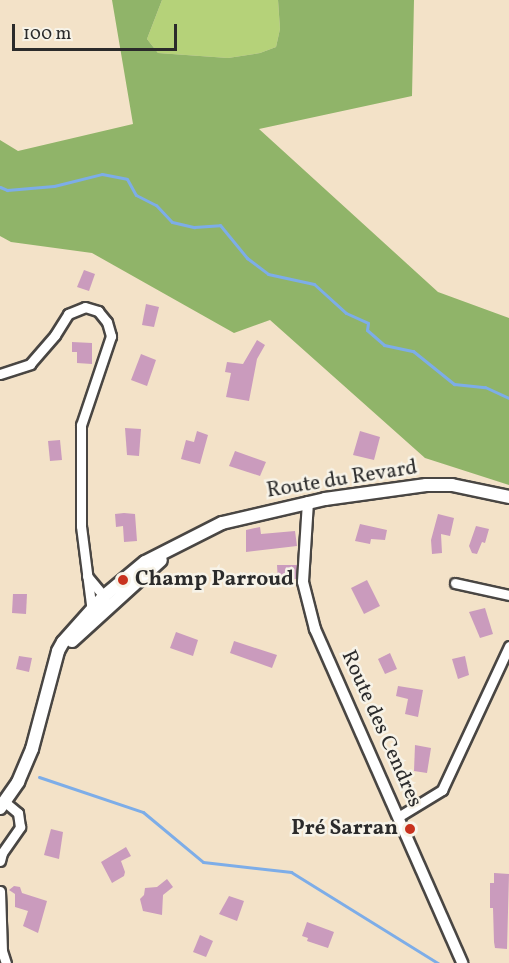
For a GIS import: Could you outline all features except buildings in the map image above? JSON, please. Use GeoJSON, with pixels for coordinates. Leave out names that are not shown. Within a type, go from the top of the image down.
{"type":"FeatureCollection","features":[{"type":"Feature","properties":{"kind":"main road","name":"Route du Revard"},"geometry":{"type":"LineString","coordinates":[[3,805],[18,782],[32,749],[51,676],[104,596],[145,562],[222,523],[308,502],[426,485],[452,485],[509,497]]}},
{"type":"Feature","properties":{"kind":"main road","name":"Route du Revard"},"geometry":{"type":"LineString","coordinates":[[98,608],[185,540]]}},
{"type":"Feature","properties":{"kind":"street"},"geometry":{"type":"LineString","coordinates":[[0,374],[30,364],[55,335],[68,314],[85,307],[98,311],[107,322],[111,336],[81,425],[81,526],[87,576],[98,608]]}},
{"type":"Feature","properties":{"kind":"street","name":"Route des Cendres"},"geometry":{"type":"LineString","coordinates":[[308,502],[303,582],[315,629],[462,963]]}},
{"type":"Feature","properties":{"kind":"street"},"geometry":{"type":"LineString","coordinates":[[87,576],[104,596]]}},
{"type":"Feature","properties":{"kind":"street"},"geometry":{"type":"LineString","coordinates":[[455,583],[509,595]]}},
{"type":"Feature","properties":{"kind":"street"},"geometry":{"type":"LineString","coordinates":[[398,817],[442,790],[509,646]]}},
{"type":"Feature","properties":{"kind":"street"},"geometry":{"type":"LineString","coordinates":[[0,861],[2,853],[20,827],[18,813],[3,805]]}},
{"type":"Feature","properties":{"kind":"street"},"geometry":{"type":"LineString","coordinates":[[0,891],[2,951],[6,963]]}},
{"type":"Feature","properties":{"kind":"green space"},"geometry":{"type":"Polygon","coordinates":[[[112,0],[162,0],[147,39],[158,53],[228,58],[260,53],[276,47],[280,29],[278,0],[414,0],[412,96],[259,129],[438,292],[509,318],[509,485],[425,458],[270,320],[234,333],[92,253],[11,242],[0,236],[0,140],[18,151],[133,124],[112,0]]]}},
{"type":"Feature","properties":{"kind":"green space"},"geometry":{"type":"Polygon","coordinates":[[[162,0],[278,0],[280,29],[276,47],[260,53],[228,58],[158,53],[147,39],[162,0]]]}},
{"type":"Feature","properties":{"kind":"waterway"},"geometry":{"type":"LineString","coordinates":[[0,187],[7,190],[54,186],[102,174],[127,179],[136,195],[156,205],[172,222],[194,227],[220,225],[247,258],[268,274],[314,284],[346,313],[368,323],[367,330],[384,345],[413,351],[454,384],[485,387],[509,398]]}},
{"type":"Feature","properties":{"kind":"waterway"},"geometry":{"type":"LineString","coordinates":[[39,777],[143,812],[203,862],[291,872],[438,963]]}},
{"type":"Feature","properties":{"kind":"place","name":"Champ Parroud"},"geometry":{"type":"Point","coordinates":[123,580]}},
{"type":"Feature","properties":{"kind":"place","name":"Pré Sarran"},"geometry":{"type":"Point","coordinates":[410,829]}}]}
